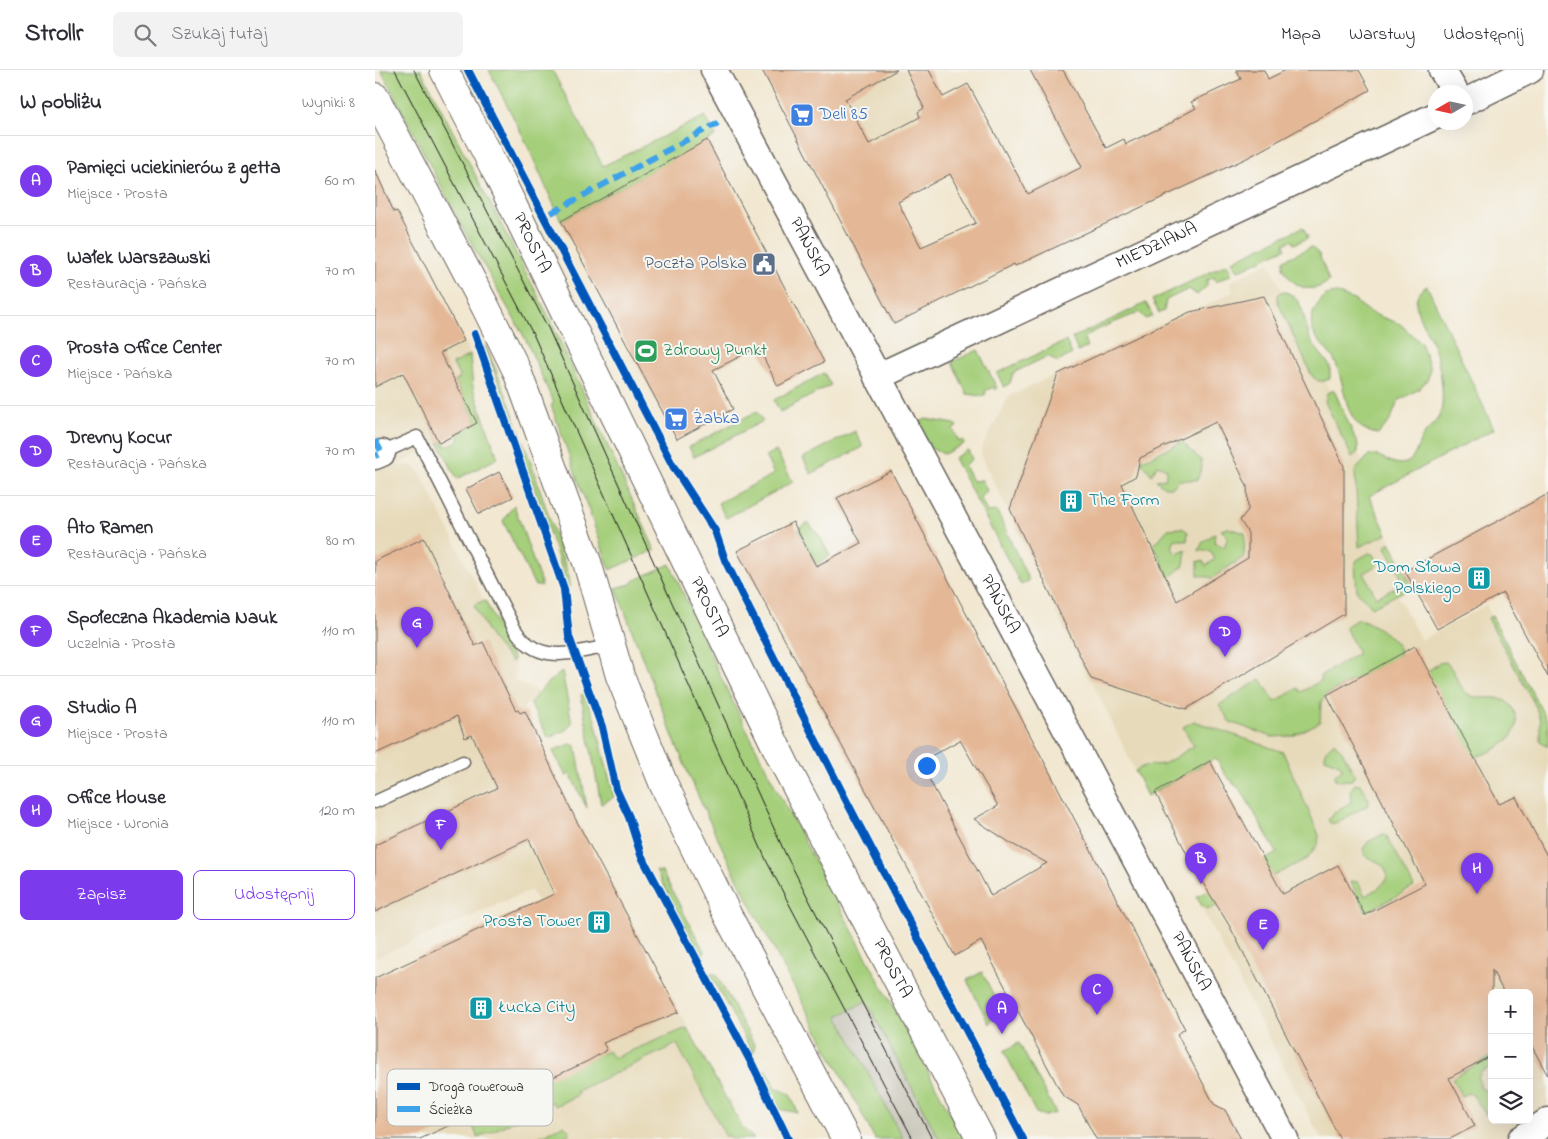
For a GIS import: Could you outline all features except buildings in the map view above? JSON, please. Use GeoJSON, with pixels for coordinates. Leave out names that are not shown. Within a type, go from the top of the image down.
{"type":"FeatureCollection","features":[{"type":"Feature","properties":{"kind":"main road","name":"PROSTA"},"geometry":{"type":"LineString","coordinates":[[444,70],[498,175],[787,767],[981,1139]]}},
{"type":"Feature","properties":{"kind":"main road"},"geometry":{"type":"LineString","coordinates":[[375,97],[517,371],[587,562],[611,646],[633,709],[664,785],[728,916],[846,1139]]}},
{"type":"Feature","properties":{"kind":"street","name":"PAŃSKA"},"geometry":{"type":"LineString","coordinates":[[714,70],[1285,1139]]}},
{"type":"Feature","properties":{"kind":"street"},"geometry":{"type":"LineString","coordinates":[[1442,70],[1451,85]]}},
{"type":"Feature","properties":{"kind":"street"},"geometry":{"type":"LineString","coordinates":[[1473,98],[1530,70]]}},
{"type":"Feature","properties":{"kind":"street","name":"MIEDZIANA"},"geometry":{"type":"LineString","coordinates":[[877,378],[1428,119]]}},
{"type":"Feature","properties":{"kind":"street"},"geometry":{"type":"LineString","coordinates":[[1521,1139],[1548,1121]]}},
{"type":"Feature","properties":{"kind":"lane"},"geometry":{"type":"LineString","coordinates":[[379,455],[417,437],[520,638],[529,647],[543,653],[563,653],[611,646]]}},
{"type":"Feature","properties":{"kind":"lane"},"geometry":{"type":"LineString","coordinates":[[375,802],[463,762]]}},
{"type":"Feature","properties":{"kind":"shaded area"},"geometry":{"type":"Polygon","coordinates":[[[762,70],[929,70],[976,159],[846,230],[762,70]]]}},
{"type":"Feature","properties":{"kind":"shaded area"},"geometry":{"type":"Polygon","coordinates":[[[375,171],[470,355],[453,364],[461,378],[455,381],[477,423],[457,434],[460,440],[446,447],[443,441],[397,465],[408,465],[417,469],[422,476],[514,660],[517,670],[515,681],[539,692],[523,708],[569,806],[748,1139],[415,1139],[447,1126],[553,1126],[553,1076],[600,1052],[602,1054],[608,1051],[531,890],[375,958],[375,171]]]}},
{"type":"Feature","properties":{"kind":"shaded area"},"geometry":{"type":"Polygon","coordinates":[[[1269,262],[1376,491],[1369,496],[1413,586],[1397,595],[1421,640],[1486,605],[1548,723],[1548,1131],[1536,1139],[1321,1139],[1196,897],[1277,853],[1243,793],[1224,774],[1218,761],[1214,759],[1147,796],[1093,683],[1088,679],[981,455],[981,449],[1008,397],[1188,311],[1201,308],[1233,292],[1230,282],[1269,262]]]}},
{"type":"Feature","properties":{"kind":"shaded area"},"geometry":{"type":"Polygon","coordinates":[[[866,1000],[939,1139],[903,1139],[838,1016],[866,1000]]]}},
{"type":"Feature","properties":{"kind":"green space"},"geometry":{"type":"Polygon","coordinates":[[[381,70],[421,70],[549,317],[655,550],[610,570],[551,405],[554,404],[526,340],[461,225],[381,70]]]}},
{"type":"Feature","properties":{"kind":"green space"},"geometry":{"type":"Polygon","coordinates":[[[489,70],[552,70],[603,166],[705,116],[716,136],[561,221],[525,140],[489,70]]]}},
{"type":"Feature","properties":{"kind":"green space"},"geometry":{"type":"Polygon","coordinates":[[[1303,227],[1308,238],[1294,244],[1292,240],[1284,244],[1286,248],[1238,271],[1232,261],[1303,227]]]}},
{"type":"Feature","properties":{"kind":"green space"},"geometry":{"type":"Polygon","coordinates":[[[1311,247],[1319,254],[1329,281],[1315,288],[1303,287],[1297,284],[1291,280],[1283,267],[1284,260],[1311,247]]]}},
{"type":"Feature","properties":{"kind":"green space"},"geometry":{"type":"Polygon","coordinates":[[[1227,264],[1232,274],[1216,282],[1214,277],[1206,281],[1208,285],[1197,295],[1189,289],[1166,300],[1164,311],[1159,313],[1152,300],[1227,264]]]}},
{"type":"Feature","properties":{"kind":"green space"},"geometry":{"type":"Polygon","coordinates":[[[1427,286],[1494,429],[1369,496],[1387,534],[1359,547],[1355,471],[1369,455],[1379,456],[1398,464],[1411,460],[1423,436],[1441,412],[1442,388],[1438,362],[1434,347],[1416,307],[1416,299],[1427,286]]]}},
{"type":"Feature","properties":{"kind":"green space"},"geometry":{"type":"Polygon","coordinates":[[[1283,291],[1296,299],[1300,305],[1311,340],[1330,366],[1330,378],[1325,381],[1318,381],[1312,376],[1278,302],[1278,295],[1283,291]]]}},
{"type":"Feature","properties":{"kind":"green space"},"geometry":{"type":"Polygon","coordinates":[[[1336,293],[1354,300],[1371,313],[1400,324],[1421,343],[1430,368],[1428,379],[1419,389],[1398,401],[1390,421],[1378,434],[1367,431],[1352,416],[1336,364],[1312,329],[1312,319],[1317,306],[1326,295],[1336,293]]]}},
{"type":"Feature","properties":{"kind":"green space"},"geometry":{"type":"Polygon","coordinates":[[[1146,303],[1153,316],[1146,319],[1139,312],[1095,331],[1084,338],[1087,347],[1078,352],[1072,338],[1146,303]]]}},
{"type":"Feature","properties":{"kind":"green space"},"geometry":{"type":"Polygon","coordinates":[[[1066,341],[1072,354],[1057,362],[1048,356],[1013,373],[1010,383],[1004,387],[997,373],[1066,341]]]}},
{"type":"Feature","properties":{"kind":"green space"},"geometry":{"type":"Polygon","coordinates":[[[485,345],[520,431],[571,586],[568,587],[485,345]]]}},
{"type":"Feature","properties":{"kind":"green space"},"geometry":{"type":"Polygon","coordinates":[[[978,350],[997,388],[995,390],[993,387],[985,391],[986,394],[982,396],[967,394],[952,362],[978,350]]]}},
{"type":"Feature","properties":{"kind":"green space"},"geometry":{"type":"Polygon","coordinates":[[[470,355],[473,388],[498,458],[457,479],[439,443],[443,441],[446,447],[460,440],[457,434],[477,423],[455,381],[460,378],[453,364],[470,355]]]}},
{"type":"Feature","properties":{"kind":"green space"},"geometry":{"type":"Polygon","coordinates":[[[824,373],[831,385],[780,412],[774,400],[824,373]]]}},
{"type":"Feature","properties":{"kind":"green space"},"geometry":{"type":"Polygon","coordinates":[[[1334,390],[1358,445],[1358,452],[1352,457],[1325,402],[1327,393],[1334,390]]]}},
{"type":"Feature","properties":{"kind":"green space"},"geometry":{"type":"Polygon","coordinates":[[[757,411],[763,421],[694,457],[689,447],[757,411]]]}},
{"type":"Feature","properties":{"kind":"green space"},"geometry":{"type":"Polygon","coordinates":[[[926,419],[955,424],[957,427],[953,429],[959,442],[963,440],[964,444],[944,454],[928,447],[916,424],[926,419]]]}},
{"type":"Feature","properties":{"kind":"green space"},"geometry":{"type":"Polygon","coordinates":[[[855,431],[863,447],[811,474],[803,458],[855,431]]]}},
{"type":"Feature","properties":{"kind":"green space"},"geometry":{"type":"Polygon","coordinates":[[[1182,442],[1201,460],[1202,467],[1197,480],[1179,480],[1173,487],[1164,487],[1156,480],[1165,479],[1167,469],[1157,465],[1152,475],[1142,463],[1142,460],[1182,442]]]}},
{"type":"Feature","properties":{"kind":"green space"},"geometry":{"type":"Polygon","coordinates":[[[968,450],[972,459],[964,465],[972,481],[982,480],[987,491],[980,497],[987,512],[997,511],[1029,581],[1021,585],[954,458],[968,450]]]}},
{"type":"Feature","properties":{"kind":"green space"},"geometry":{"type":"Polygon","coordinates":[[[776,451],[793,482],[726,518],[718,503],[774,474],[765,456],[776,451]]]}},
{"type":"Feature","properties":{"kind":"green space"},"geometry":{"type":"Polygon","coordinates":[[[514,505],[542,586],[535,586],[503,521],[514,505]]]}},
{"type":"Feature","properties":{"kind":"green space"},"geometry":{"type":"Polygon","coordinates":[[[808,522],[820,537],[830,556],[816,564],[798,529],[808,522]]]}},
{"type":"Feature","properties":{"kind":"green space"},"geometry":{"type":"Polygon","coordinates":[[[1182,528],[1188,532],[1187,541],[1175,539],[1172,548],[1177,554],[1186,550],[1184,565],[1169,578],[1154,545],[1168,529],[1182,528]]]}},
{"type":"Feature","properties":{"kind":"green space"},"geometry":{"type":"Polygon","coordinates":[[[1228,528],[1245,533],[1244,557],[1212,578],[1198,575],[1198,561],[1203,561],[1206,566],[1215,559],[1210,551],[1199,551],[1202,543],[1215,533],[1214,542],[1224,547],[1228,537],[1221,530],[1228,528]]]}},
{"type":"Feature","properties":{"kind":"green space"},"geometry":{"type":"Polygon","coordinates":[[[1390,542],[1412,587],[1372,607],[1357,592],[1355,564],[1357,560],[1369,553],[1374,555],[1377,565],[1364,573],[1376,597],[1402,585],[1403,581],[1386,547],[1390,542]]]}},
{"type":"Feature","properties":{"kind":"green space"},"geometry":{"type":"Polygon","coordinates":[[[670,564],[724,684],[779,794],[964,1139],[939,1139],[866,1001],[838,1016],[903,1139],[875,1139],[754,910],[715,833],[688,772],[616,588],[631,584],[633,581],[670,564]]]}},
{"type":"Feature","properties":{"kind":"green space"},"geometry":{"type":"Polygon","coordinates":[[[485,600],[514,660],[511,662],[491,638],[474,605],[485,600]]]}},
{"type":"Feature","properties":{"kind":"green space"},"geometry":{"type":"Polygon","coordinates":[[[1492,616],[1548,723],[1548,747],[1540,741],[1540,721],[1536,707],[1488,618],[1492,616]]]}},
{"type":"Feature","properties":{"kind":"green space"},"geometry":{"type":"Polygon","coordinates":[[[1358,619],[1384,632],[1396,643],[1400,653],[1396,658],[1327,694],[1321,702],[1320,722],[1293,736],[1272,737],[1230,722],[1219,705],[1261,679],[1275,702],[1298,688],[1301,692],[1322,680],[1320,676],[1357,654],[1357,650],[1345,627],[1358,619]]]}},
{"type":"Feature","properties":{"kind":"green space"},"geometry":{"type":"Polygon","coordinates":[[[1446,662],[1461,687],[1468,694],[1477,697],[1502,699],[1513,709],[1516,726],[1509,739],[1503,744],[1487,753],[1472,758],[1428,671],[1439,663],[1446,662]]]}},
{"type":"Feature","properties":{"kind":"green space"},"geometry":{"type":"Polygon","coordinates":[[[562,672],[572,723],[566,730],[548,738],[530,703],[547,683],[562,672]]]}},
{"type":"Feature","properties":{"kind":"green space"},"geometry":{"type":"Polygon","coordinates":[[[584,694],[595,720],[614,797],[601,804],[581,695],[584,694]]]}},
{"type":"Feature","properties":{"kind":"green space"},"geometry":{"type":"Polygon","coordinates":[[[1194,721],[1283,752],[1319,835],[1318,844],[1308,858],[1210,909],[1203,907],[1196,897],[1277,853],[1243,793],[1224,773],[1218,761],[1214,759],[1147,796],[1135,771],[1144,766],[1164,764],[1194,746],[1183,727],[1194,721]]]}},
{"type":"Feature","properties":{"kind":"green space"},"geometry":{"type":"Polygon","coordinates":[[[1334,742],[1342,751],[1355,775],[1352,780],[1339,781],[1335,779],[1335,775],[1342,769],[1341,765],[1325,758],[1325,751],[1334,742]]]}},
{"type":"Feature","properties":{"kind":"green space"},"geometry":{"type":"Polygon","coordinates":[[[570,744],[576,746],[587,808],[570,774],[566,776],[553,751],[570,744]]]}},
{"type":"Feature","properties":{"kind":"green space"},"geometry":{"type":"Polygon","coordinates":[[[1355,784],[1360,784],[1369,800],[1368,805],[1336,823],[1330,823],[1328,820],[1336,811],[1351,802],[1350,791],[1355,784]]]}},
{"type":"Feature","properties":{"kind":"green space"},"geometry":{"type":"Polygon","coordinates":[[[1383,834],[1387,836],[1414,887],[1366,912],[1350,881],[1358,882],[1365,896],[1386,880],[1386,870],[1382,865],[1367,858],[1363,849],[1368,842],[1383,834]]]}},
{"type":"Feature","properties":{"kind":"green space"},"geometry":{"type":"Polygon","coordinates":[[[656,871],[662,872],[704,951],[702,957],[656,871]]]}},
{"type":"Feature","properties":{"kind":"green space"},"geometry":{"type":"Polygon","coordinates":[[[982,972],[1000,1008],[989,1024],[967,980],[982,972]]]}},
{"type":"Feature","properties":{"kind":"green space"},"geometry":{"type":"Polygon","coordinates":[[[710,974],[716,974],[755,1046],[753,1053],[710,974]]]}},
{"type":"Feature","properties":{"kind":"green space"},"geometry":{"type":"Polygon","coordinates":[[[687,1028],[742,1127],[754,1139],[731,1139],[729,1135],[726,1137],[677,1044],[577,1091],[578,1095],[555,1106],[553,1102],[553,1075],[600,1052],[602,1054],[608,1051],[613,1058],[687,1028]]]}},
{"type":"Feature","properties":{"kind":"green space"},"geometry":{"type":"Polygon","coordinates":[[[1019,1043],[1056,1113],[1045,1116],[1036,1113],[1004,1051],[1019,1043]]]}},
{"type":"Feature","properties":{"kind":"green space"},"geometry":{"type":"Polygon","coordinates":[[[1488,1058],[1488,1068],[1481,1072],[1478,1078],[1481,1088],[1488,1092],[1488,1114],[1486,1115],[1473,1095],[1468,1093],[1461,1096],[1452,1078],[1488,1058]]]}},
{"type":"Feature","properties":{"kind":"green space"},"geometry":{"type":"Polygon","coordinates":[[[760,1070],[768,1072],[775,1087],[790,1094],[798,1113],[779,1109],[760,1070]]]}},
{"type":"Feature","properties":{"kind":"green space"},"geometry":{"type":"Polygon","coordinates":[[[564,1125],[570,1131],[569,1134],[559,1139],[534,1139],[564,1125]]]}},
{"type":"Feature","properties":{"kind":"green space"},"geometry":{"type":"Polygon","coordinates":[[[473,1126],[503,1126],[478,1138],[473,1126]]]}},
{"type":"Feature","properties":{"kind":"tram line"},"geometry":{"type":"LineString","coordinates":[[395,70],[534,336],[767,862],[913,1139]]}},
{"type":"Feature","properties":{"kind":"tram line"},"geometry":{"type":"LineString","coordinates":[[414,70],[549,330],[785,853],[932,1139]]}},
{"type":"Feature","properties":{"kind":"marked path"},"geometry":{"type":"LineString","coordinates":[[551,213],[718,123]]}},
{"type":"Feature","properties":{"kind":"marked path"},"geometry":{"type":"LineString","coordinates":[[375,440],[382,453],[375,456]]}},
{"type":"Feature","properties":{"kind":"cycle path"},"geometry":{"type":"LineString","coordinates":[[468,70],[673,466],[715,531],[725,560],[745,601],[848,804],[1023,1139]]}},
{"type":"Feature","properties":{"kind":"cycle path"},"geometry":{"type":"LineString","coordinates":[[475,334],[564,589],[569,637],[602,727],[616,789],[629,817],[641,855],[752,1064],[788,1139]]}},
{"type":"Feature","properties":{"kind":"place","name":"Deli 85"},"geometry":{"type":"Point","coordinates":[802,115]}},
{"type":"Feature","properties":{"kind":"place","name":"Poczta Polska"},"geometry":{"type":"Point","coordinates":[764,264]}},
{"type":"Feature","properties":{"kind":"place","name":"Zdrowy Punkt"},"geometry":{"type":"Point","coordinates":[646,351]}},
{"type":"Feature","properties":{"kind":"place","name":"Żabka"},"geometry":{"type":"Point","coordinates":[676,419]}},
{"type":"Feature","properties":{"kind":"place","name":"The Form"},"geometry":{"type":"Point","coordinates":[1071,501]}},
{"type":"Feature","properties":{"kind":"place","name":"Dom Słowa Polskiego"},"geometry":{"type":"Point","coordinates":[1479,578]}},
{"type":"Feature","properties":{"kind":"place","name":"Studio A"},"geometry":{"type":"Point","coordinates":[417,648]}},
{"type":"Feature","properties":{"kind":"place","name":"Drevny Kocur"},"geometry":{"type":"Point","coordinates":[1225,657]}},
{"type":"Feature","properties":{"kind":"place","name":"Społeczna Akademia Nauk"},"geometry":{"type":"Point","coordinates":[441,850]}},
{"type":"Feature","properties":{"kind":"place","name":"Wałek Warszawski"},"geometry":{"type":"Point","coordinates":[1201,884]}},
{"type":"Feature","properties":{"kind":"place","name":"Office House"},"geometry":{"type":"Point","coordinates":[1477,894]}},
{"type":"Feature","properties":{"kind":"place","name":"Prosta Tower"},"geometry":{"type":"Point","coordinates":[599,922]}},
{"type":"Feature","properties":{"kind":"place","name":"Ato Ramen"},"geometry":{"type":"Point","coordinates":[1263,950]}},
{"type":"Feature","properties":{"kind":"place","name":"Łucka City"},"geometry":{"type":"Point","coordinates":[481,1008]}},
{"type":"Feature","properties":{"kind":"place","name":"Prosta Office Center"},"geometry":{"type":"Point","coordinates":[1097,1015]}},
{"type":"Feature","properties":{"kind":"place","name":"Pamięci uciekinierów z getta"},"geometry":{"type":"Point","coordinates":[1002,1034]}}]}
